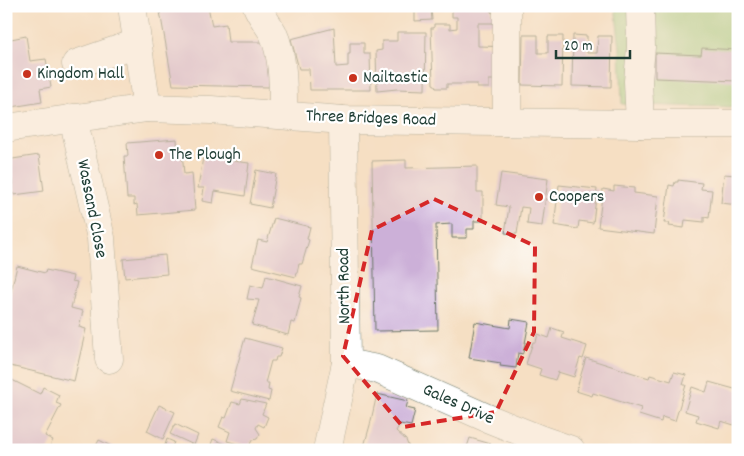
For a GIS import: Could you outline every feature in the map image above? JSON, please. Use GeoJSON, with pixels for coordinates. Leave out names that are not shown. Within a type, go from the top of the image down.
{"type":"FeatureCollection","features":[{"type":"Feature","properties":{"kind":"street"},"geometry":{"type":"LineString","coordinates":[[132,6],[147,108]]}},
{"type":"Feature","properties":{"kind":"street"},"geometry":{"type":"LineString","coordinates":[[257,6],[277,43],[283,79],[283,115]]}},
{"type":"Feature","properties":{"kind":"street"},"geometry":{"type":"LineString","coordinates":[[507,6],[508,122]]}},
{"type":"Feature","properties":{"kind":"street"},"geometry":{"type":"LineString","coordinates":[[640,6],[641,47],[638,81],[640,124]]}},
{"type":"Feature","properties":{"kind":"street"},"geometry":{"type":"LineString","coordinates":[[76,64],[137,42]]}},
{"type":"Feature","properties":{"kind":"street","name":"Three Bridges Road"},"geometry":{"type":"LineString","coordinates":[[6,128],[147,108],[343,120],[738,124]]}},
{"type":"Feature","properties":{"kind":"street","name":"Wassand Close"},"geometry":{"type":"LineString","coordinates":[[73,118],[101,238],[109,359]]}},
{"type":"Feature","properties":{"kind":"street","name":"North Road"},"geometry":{"type":"LineString","coordinates":[[327,450],[346,363],[343,120]]}},
{"type":"Feature","properties":{"kind":"street","name":"Gales Drive"},"geometry":{"type":"LineString","coordinates":[[346,363],[376,369],[487,418],[570,450]]}},
{"type":"Feature","properties":{"kind":"highlighted area"},"geometry":{"type":"Polygon","coordinates":[[[434,199],[535,246],[534,332],[496,412],[403,427],[343,356],[372,230],[434,199]]]}},
{"type":"Feature","properties":{"kind":"green space"},"geometry":{"type":"Polygon","coordinates":[[[615,6],[738,6],[738,107],[622,104],[620,48],[615,6]]]}},
{"type":"Feature","properties":{"kind":"building"},"geometry":{"type":"Polygon","coordinates":[[[159,6],[208,6],[212,26],[226,24],[228,42],[267,42],[269,87],[173,85],[159,6]]]}},
{"type":"Feature","properties":{"kind":"building"},"geometry":{"type":"Polygon","coordinates":[[[452,6],[491,6],[491,12],[495,14],[495,23],[478,23],[478,46],[514,47],[514,80],[489,80],[489,88],[477,88],[477,84],[447,84],[447,88],[436,88],[433,84],[431,28],[434,28],[434,24],[450,24],[450,29],[457,28],[457,17],[452,17],[452,6]]]}},
{"type":"Feature","properties":{"kind":"building"},"geometry":{"type":"Polygon","coordinates":[[[431,8],[432,20],[415,21],[415,9],[431,8]]]}},
{"type":"Feature","properties":{"kind":"building"},"geometry":{"type":"Polygon","coordinates":[[[334,28],[336,67],[348,66],[350,43],[364,43],[364,54],[370,54],[371,90],[310,90],[309,69],[299,69],[291,39],[334,28]]]}},
{"type":"Feature","properties":{"kind":"building"},"geometry":{"type":"Polygon","coordinates":[[[397,32],[426,32],[425,90],[397,89],[377,91],[376,51],[382,50],[382,41],[397,41],[397,32]]]}},
{"type":"Feature","properties":{"kind":"building"},"geometry":{"type":"Polygon","coordinates":[[[523,35],[538,35],[538,53],[548,53],[548,36],[563,36],[562,86],[522,85],[523,35]]]}},
{"type":"Feature","properties":{"kind":"building"},"geometry":{"type":"Polygon","coordinates":[[[573,35],[587,36],[587,53],[597,53],[598,36],[612,36],[611,87],[572,86],[573,35]]]}},
{"type":"Feature","properties":{"kind":"building","name":"Kingdom Hall"},"geometry":{"type":"Polygon","coordinates":[[[26,36],[30,61],[46,59],[51,87],[40,89],[42,102],[6,108],[6,40],[26,36]]]}},
{"type":"Feature","properties":{"kind":"building"},"geometry":{"type":"Polygon","coordinates":[[[702,48],[738,50],[738,81],[655,78],[655,53],[701,55],[702,48]]]}},
{"type":"Feature","properties":{"kind":"building"},"geometry":{"type":"Polygon","coordinates":[[[177,139],[178,152],[182,152],[184,174],[192,173],[195,210],[138,215],[137,204],[134,205],[134,198],[127,198],[124,156],[128,156],[127,143],[177,139]]]}},
{"type":"Feature","properties":{"kind":"building"},"geometry":{"type":"Polygon","coordinates":[[[39,155],[44,191],[14,195],[12,180],[6,181],[6,160],[39,155]]]}},
{"type":"Feature","properties":{"kind":"building"},"geometry":{"type":"Polygon","coordinates":[[[203,157],[249,163],[245,196],[215,191],[213,203],[202,201],[204,188],[198,188],[203,157]]]}},
{"type":"Feature","properties":{"kind":"building"},"geometry":{"type":"Polygon","coordinates":[[[406,160],[406,168],[477,166],[477,192],[483,192],[483,221],[474,221],[474,229],[467,229],[467,238],[452,238],[452,224],[436,225],[438,330],[375,331],[372,161],[406,160]]]}},
{"type":"Feature","properties":{"kind":"building"},"geometry":{"type":"Polygon","coordinates":[[[256,170],[276,174],[270,208],[250,204],[256,170]]]}},
{"type":"Feature","properties":{"kind":"building"},"geometry":{"type":"Polygon","coordinates":[[[736,171],[738,171],[738,205],[721,203],[724,174],[735,175],[736,171]]]}},
{"type":"Feature","properties":{"kind":"building"},"geometry":{"type":"Polygon","coordinates":[[[501,173],[548,179],[542,226],[527,224],[529,208],[521,207],[517,234],[505,233],[509,207],[496,205],[501,173]]]}},
{"type":"Feature","properties":{"kind":"building"},"geometry":{"type":"Polygon","coordinates":[[[678,180],[702,183],[701,189],[712,190],[709,218],[704,217],[704,222],[685,220],[684,228],[669,226],[670,223],[664,223],[669,185],[674,186],[678,180]]]}},
{"type":"Feature","properties":{"kind":"building"},"geometry":{"type":"Polygon","coordinates":[[[559,185],[597,189],[593,223],[579,221],[578,229],[554,225],[559,185]]]}},
{"type":"Feature","properties":{"kind":"building"},"geometry":{"type":"Polygon","coordinates":[[[614,186],[634,188],[634,193],[658,196],[654,234],[598,227],[603,189],[614,191],[614,186]]]}},
{"type":"Feature","properties":{"kind":"building"},"geometry":{"type":"Polygon","coordinates":[[[274,218],[310,227],[307,239],[309,240],[296,277],[252,266],[258,240],[267,242],[274,218]]]}},
{"type":"Feature","properties":{"kind":"building"},"geometry":{"type":"Polygon","coordinates":[[[165,255],[167,274],[125,278],[123,259],[165,255]]]}},
{"type":"Feature","properties":{"kind":"building"},"geometry":{"type":"Polygon","coordinates":[[[17,266],[45,273],[46,270],[73,276],[72,281],[77,282],[71,308],[83,311],[79,327],[86,329],[74,381],[6,365],[6,312],[17,266]]]}},
{"type":"Feature","properties":{"kind":"building"},"geometry":{"type":"Polygon","coordinates":[[[266,276],[302,286],[295,323],[291,322],[288,335],[252,325],[259,300],[247,299],[250,285],[263,288],[266,276]]]}},
{"type":"Feature","properties":{"kind":"building"},"geometry":{"type":"Polygon","coordinates":[[[511,319],[529,322],[523,354],[518,353],[516,368],[500,366],[501,363],[469,358],[475,322],[510,328],[511,319]]]}},
{"type":"Feature","properties":{"kind":"building"},"geometry":{"type":"Polygon","coordinates":[[[552,328],[564,332],[562,338],[587,346],[583,359],[580,358],[574,377],[558,372],[555,380],[539,375],[541,369],[526,364],[533,342],[536,342],[538,334],[549,338],[552,328]]]}},
{"type":"Feature","properties":{"kind":"building"},"geometry":{"type":"Polygon","coordinates":[[[245,338],[282,348],[279,357],[276,357],[275,361],[271,361],[265,383],[269,383],[268,390],[271,391],[269,401],[230,391],[245,338]]]}},
{"type":"Feature","properties":{"kind":"building"},"geometry":{"type":"Polygon","coordinates":[[[586,358],[649,378],[650,375],[671,381],[674,372],[686,375],[683,385],[686,385],[675,421],[662,417],[661,422],[639,415],[641,408],[593,393],[592,396],[576,391],[586,358]]]}},
{"type":"Feature","properties":{"kind":"building"},"geometry":{"type":"Polygon","coordinates":[[[6,377],[40,394],[43,387],[59,395],[56,403],[61,405],[45,436],[53,440],[48,450],[6,450],[6,377]]]}},
{"type":"Feature","properties":{"kind":"building"},"geometry":{"type":"Polygon","coordinates":[[[709,382],[738,390],[738,413],[734,425],[721,421],[719,428],[696,421],[698,415],[685,411],[692,387],[706,392],[709,382]]]}},
{"type":"Feature","properties":{"kind":"building"},"geometry":{"type":"Polygon","coordinates":[[[377,394],[408,401],[406,408],[415,410],[411,426],[400,424],[396,431],[406,440],[409,450],[363,450],[377,394]]]}},
{"type":"Feature","properties":{"kind":"building"},"geometry":{"type":"Polygon","coordinates":[[[242,399],[266,404],[262,414],[268,417],[264,427],[258,424],[256,428],[260,434],[257,439],[252,440],[249,447],[227,441],[230,432],[219,427],[223,417],[226,418],[232,402],[240,404],[242,399]]]}},
{"type":"Feature","properties":{"kind":"building"},"geometry":{"type":"Polygon","coordinates":[[[159,405],[175,412],[163,439],[147,431],[159,405]]]}},
{"type":"Feature","properties":{"kind":"building"},"geometry":{"type":"Polygon","coordinates":[[[175,424],[198,435],[194,445],[170,434],[175,424]]]}},
{"type":"Feature","properties":{"kind":"building"},"geometry":{"type":"Polygon","coordinates":[[[470,438],[491,444],[489,450],[466,450],[470,438]]]}},
{"type":"Feature","properties":{"kind":"building"},"geometry":{"type":"Polygon","coordinates":[[[167,439],[174,442],[171,450],[164,448],[167,439]]]}},
{"type":"Feature","properties":{"kind":"building"},"geometry":{"type":"Polygon","coordinates":[[[213,439],[241,450],[209,450],[213,439]]]}},
{"type":"Feature","properties":{"kind":"building"},"geometry":{"type":"Polygon","coordinates":[[[99,440],[119,450],[94,450],[99,440]]]}},
{"type":"Feature","properties":{"kind":"place","name":"Kingdom Hall"},"geometry":{"type":"Point","coordinates":[27,74]}},
{"type":"Feature","properties":{"kind":"place","name":"Nailtastic"},"geometry":{"type":"Point","coordinates":[353,78]}},
{"type":"Feature","properties":{"kind":"place","name":"The Plough"},"geometry":{"type":"Point","coordinates":[159,155]}},
{"type":"Feature","properties":{"kind":"place","name":"Coopers"},"geometry":{"type":"Point","coordinates":[539,197]}}]}
